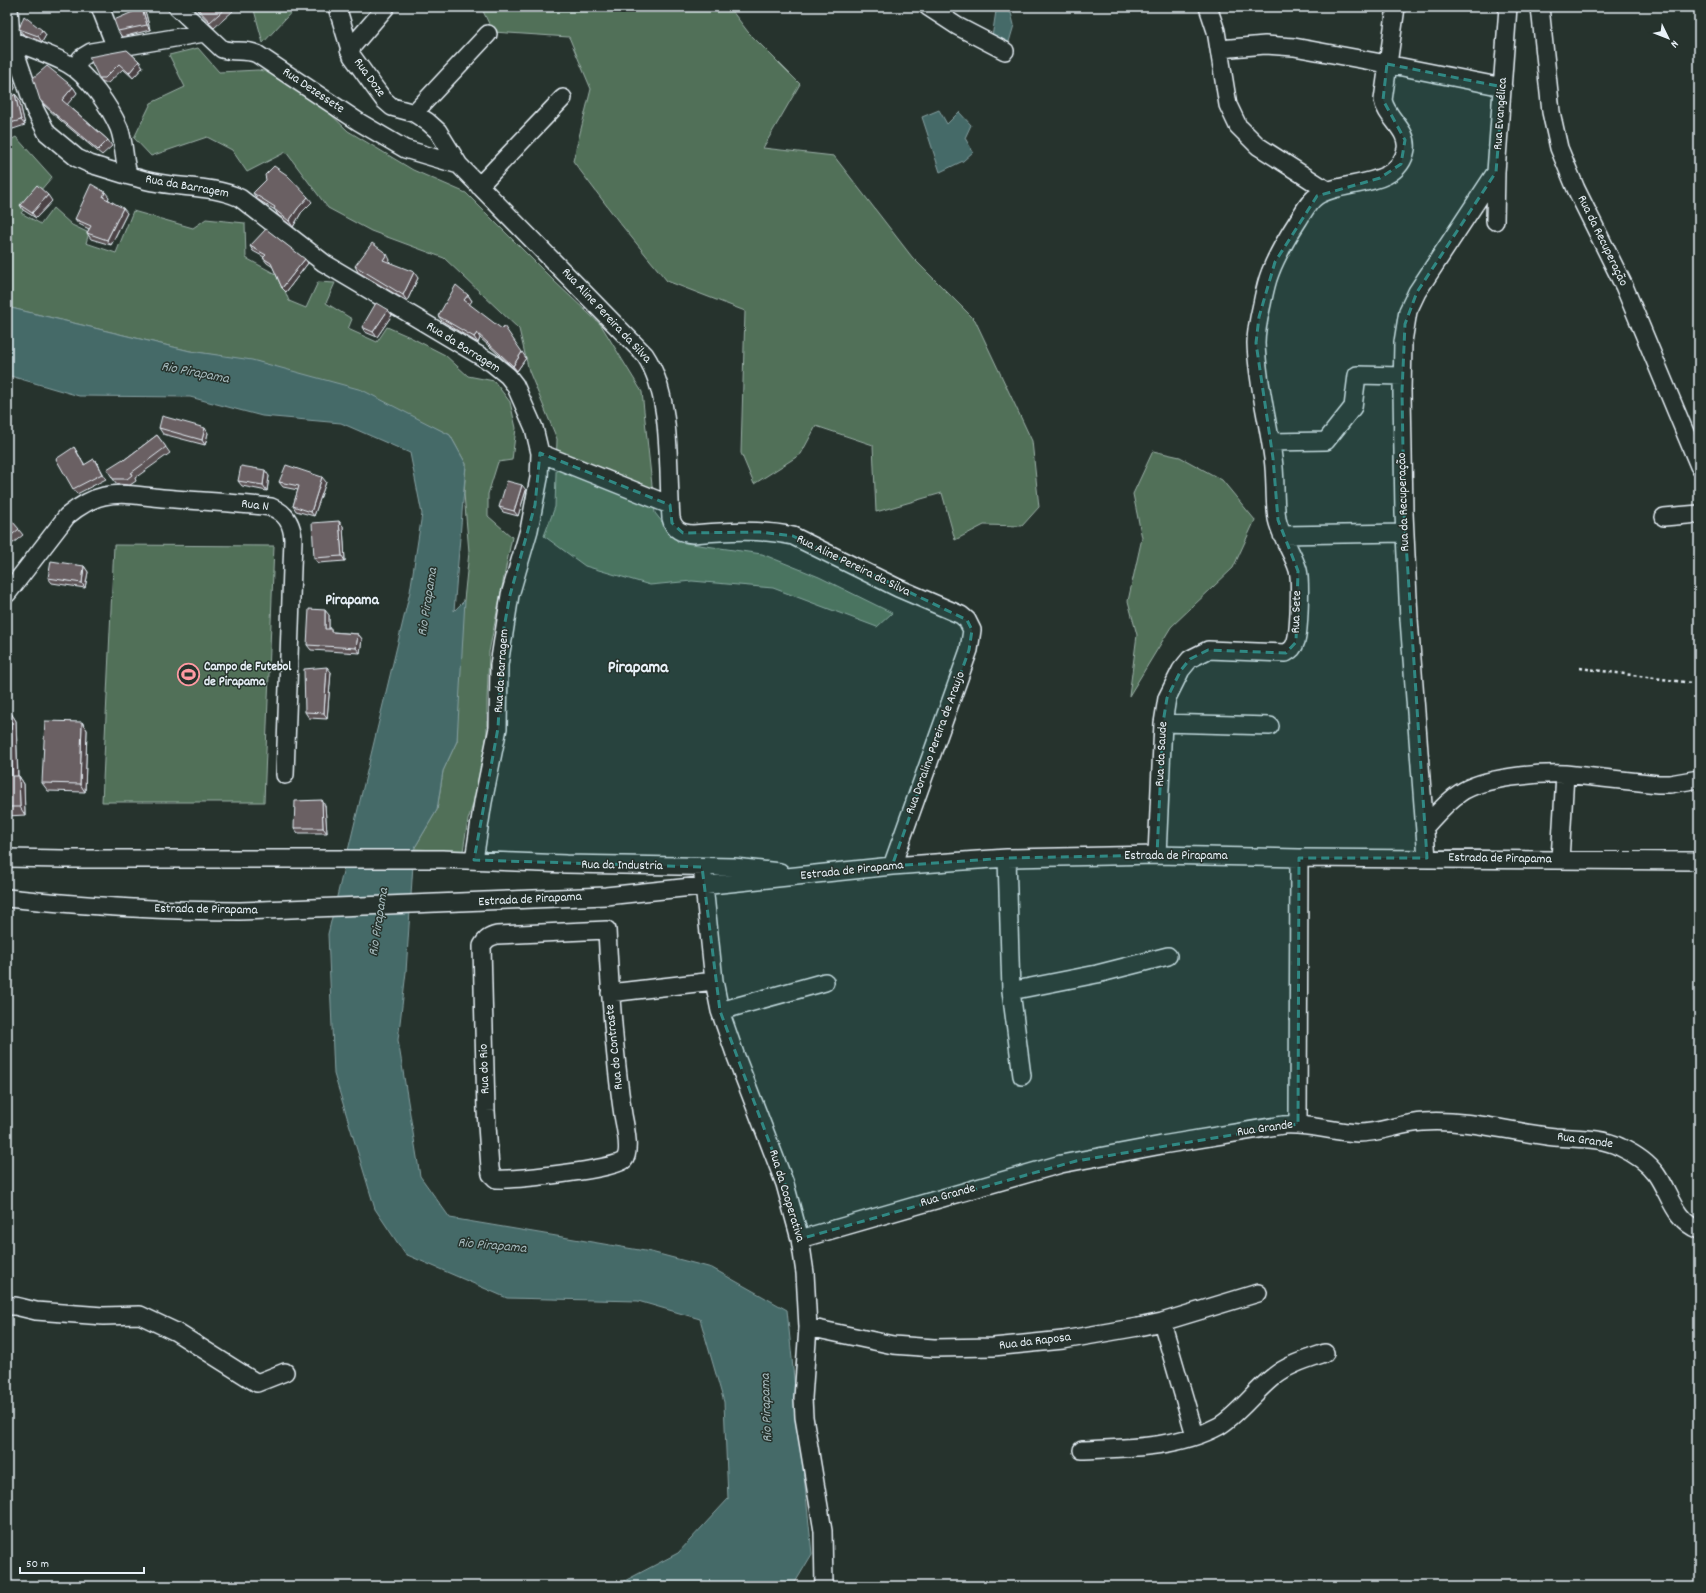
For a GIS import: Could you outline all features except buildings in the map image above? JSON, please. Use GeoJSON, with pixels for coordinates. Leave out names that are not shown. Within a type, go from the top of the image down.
{"type":"FeatureCollection","features":[{"type":"Feature","properties":{"kind":"street"},"geometry":{"type":"LineString","coordinates":[[9,7],[11,40]]}},
{"type":"Feature","properties":{"kind":"street"},"geometry":{"type":"LineString","coordinates":[[100,7],[116,48]]}},
{"type":"Feature","properties":{"kind":"street","name":"Rua Dezessete"},"geometry":{"type":"LineString","coordinates":[[177,7],[222,48],[227,50],[252,52],[262,57],[359,122],[405,149],[431,158],[459,165]]}},
{"type":"Feature","properties":{"kind":"street","name":"Rua Doze"},"geometry":{"type":"LineString","coordinates":[[337,7],[350,50],[356,61],[384,100],[392,108],[414,113],[428,122],[438,131],[459,165]]}},
{"type":"Feature","properties":{"kind":"street"},"geometry":{"type":"LineString","coordinates":[[350,50],[386,7]]}},
{"type":"Feature","properties":{"kind":"street"},"geometry":{"type":"LineString","coordinates":[[928,7],[956,26],[1005,51]]}},
{"type":"Feature","properties":{"kind":"street"},"geometry":{"type":"LineString","coordinates":[[1208,7],[1220,49],[1228,105],[1238,126],[1258,146],[1328,191],[1380,178],[1401,164],[1403,159],[1406,147],[1405,140],[1400,129],[1384,106],[1387,64],[1396,7]]}},
{"type":"Feature","properties":{"kind":"street","name":"Rua Evangélica"},"geometry":{"type":"LineString","coordinates":[[1495,221],[1496,172],[1508,7]]}},
{"type":"Feature","properties":{"kind":"street","name":"Rua da Recuperação"},"geometry":{"type":"LineString","coordinates":[[1540,7],[1555,137],[1574,184],[1624,286],[1699,466]]}},
{"type":"Feature","properties":{"kind":"street"},"geometry":{"type":"LineString","coordinates":[[76,69],[81,58],[91,52],[204,33]]}},
{"type":"Feature","properties":{"kind":"street"},"geometry":{"type":"LineString","coordinates":[[414,113],[488,34]]}},
{"type":"Feature","properties":{"kind":"street","name":"Rua da Barragem"},"geometry":{"type":"LineString","coordinates":[[11,40],[59,59],[76,69],[84,76],[105,103],[119,128],[125,166],[129,176]]}},
{"type":"Feature","properties":{"kind":"street","name":"Rua da Barragem"},"geometry":{"type":"LineString","coordinates":[[11,40],[35,110],[47,133],[77,158],[90,164],[129,176],[159,183],[231,193],[240,198],[324,263],[492,363],[508,376],[515,385],[534,428],[540,453],[539,478],[535,505],[510,595],[503,633],[499,665],[498,728],[483,802],[474,860]]}},
{"type":"Feature","properties":{"kind":"street"},"geometry":{"type":"LineString","coordinates":[[1220,49],[1279,45],[1387,64],[1503,87]]}},
{"type":"Feature","properties":{"kind":"street"},"geometry":{"type":"LineString","coordinates":[[479,186],[564,98]]}},
{"type":"Feature","properties":{"kind":"street","name":"Rua Aline Pereira da Silva"},"geometry":{"type":"LineString","coordinates":[[459,165],[636,345],[652,365],[660,389],[665,417],[672,523],[678,531],[693,534],[776,532],[793,536],[898,588],[961,615],[967,620]]}},
{"type":"Feature","properties":{"kind":"street","name":"Rua da Recuperação"},"geometry":{"type":"LineString","coordinates":[[1427,858],[1409,619],[1405,533],[1402,376],[1405,324],[1412,302],[1496,172]]}},
{"type":"Feature","properties":{"kind":"street","name":"Rua Sete"},"geometry":{"type":"LineString","coordinates":[[1190,659],[1208,650],[1276,654],[1286,653],[1293,649],[1296,642],[1298,623],[1298,571],[1282,535],[1276,506],[1271,442],[1256,344],[1259,317],[1269,275],[1287,239],[1313,200],[1328,191]]}},
{"type":"Feature","properties":{"kind":"street"},"geometry":{"type":"LineString","coordinates":[[1271,442],[1326,441],[1353,406],[1357,375],[1402,376]]}},
{"type":"Feature","properties":{"kind":"street"},"geometry":{"type":"LineString","coordinates":[[540,453],[670,505]]}},
{"type":"Feature","properties":{"kind":"street","name":"Rua N"},"geometry":{"type":"LineString","coordinates":[[7,594],[67,516],[77,508],[104,496],[121,495],[206,501],[271,507],[279,510],[291,525],[293,539],[285,775]]}},
{"type":"Feature","properties":{"kind":"street"},"geometry":{"type":"LineString","coordinates":[[1664,517],[1699,514]]}},
{"type":"Feature","properties":{"kind":"street"},"geometry":{"type":"LineString","coordinates":[[1282,535],[1405,533]]}},
{"type":"Feature","properties":{"kind":"street","name":"Rua Doralino Pereira de Araujo"},"geometry":{"type":"LineString","coordinates":[[892,866],[969,650],[972,630],[967,620]]}},
{"type":"Feature","properties":{"kind":"street","name":"Rua da Saude"},"geometry":{"type":"LineString","coordinates":[[1157,855],[1163,723],[1167,698],[1173,683],[1190,659]]}},
{"type":"Feature","properties":{"kind":"street"},"geometry":{"type":"LineString","coordinates":[[1163,723],[1270,726]]}},
{"type":"Feature","properties":{"kind":"street"},"geometry":{"type":"LineString","coordinates":[[1560,860],[1565,774]]}},
{"type":"Feature","properties":{"kind":"street"},"geometry":{"type":"LineString","coordinates":[[1425,827],[1460,792],[1472,786],[1532,775],[1565,774],[1658,784],[1670,784],[1699,779]]}},
{"type":"Feature","properties":{"kind":"street","name":"Estrada de Pirapama"},"geometry":{"type":"LineString","coordinates":[[7,898],[91,906],[204,911],[467,903],[606,896],[704,887],[892,866],[1007,858],[1157,855],[1299,858],[1699,861]]}},
{"type":"Feature","properties":{"kind":"street","name":"Rua da Industria"},"geometry":{"type":"LineString","coordinates":[[7,858],[63,860],[442,859],[558,864],[750,868],[802,876]]}},
{"type":"Feature","properties":{"kind":"street"},"geometry":{"type":"LineString","coordinates":[[1007,858],[1011,991],[1022,1076]]}},
{"type":"Feature","properties":{"kind":"street"},"geometry":{"type":"LineString","coordinates":[[1298,1124],[1299,858]]}},
{"type":"Feature","properties":{"kind":"street","name":"Rua da Cooperativa"},"geometry":{"type":"LineString","coordinates":[[702,867],[714,981],[720,1011],[785,1184],[800,1239],[805,1273],[808,1327],[803,1398],[804,1417],[824,1530],[824,1586]]}},
{"type":"Feature","properties":{"kind":"street","name":"Rua do Rio"},"geometry":{"type":"LineString","coordinates":[[607,930],[497,935],[490,936],[482,946],[486,1111],[489,1156],[491,1174],[496,1178],[533,1177],[608,1166],[623,1162]]}},
{"type":"Feature","properties":{"kind":"street","name":"Rua do Contraste"},"geometry":{"type":"LineString","coordinates":[[607,930],[610,993],[617,1073],[627,1146],[626,1156],[623,1162]]}},
{"type":"Feature","properties":{"kind":"street"},"geometry":{"type":"LineString","coordinates":[[1011,991],[1097,974],[1168,956]]}},
{"type":"Feature","properties":{"kind":"street"},"geometry":{"type":"LineString","coordinates":[[610,993],[714,981]]}},
{"type":"Feature","properties":{"kind":"street"},"geometry":{"type":"LineString","coordinates":[[720,1011],[825,982]]}},
{"type":"Feature","properties":{"kind":"street","name":"Rua Grande"},"geometry":{"type":"LineString","coordinates":[[800,1239],[1068,1163],[1283,1125],[1298,1124],[1358,1133],[1374,1132],[1405,1124],[1436,1122],[1477,1125],[1556,1137],[1584,1138],[1608,1143],[1630,1152],[1650,1167],[1660,1180],[1671,1203],[1682,1218],[1699,1230]]}},
{"type":"Feature","properties":{"kind":"street","name":"Rua da Raposa"},"geometry":{"type":"LineString","coordinates":[[808,1327],[893,1345],[966,1349],[1063,1340],[1162,1322],[1258,1292]]}},
{"type":"Feature","properties":{"kind":"street"},"geometry":{"type":"LineString","coordinates":[[7,1306],[15,1306],[36,1311],[96,1315],[140,1315],[176,1332],[257,1383],[285,1372]]}},
{"type":"Feature","properties":{"kind":"street"},"geometry":{"type":"LineString","coordinates":[[1162,1322],[1195,1435]]}},
{"type":"Feature","properties":{"kind":"street"},"geometry":{"type":"LineString","coordinates":[[1082,1450],[1154,1445],[1195,1435],[1219,1426],[1282,1370],[1325,1353]]}},
{"type":"Feature","properties":{"kind":"path"},"geometry":{"type":"LineString","coordinates":[[1580,668],[1699,684]]}},
{"type":"Feature","properties":{"kind":"highlighted area"},"geometry":{"type":"Polygon","coordinates":[[[1387,64],[1503,87],[1496,172],[1417,292],[1405,324],[1402,391],[1404,513],[1427,858],[1299,858],[1298,1124],[1076,1161],[800,1239],[785,1184],[720,1011],[702,867],[474,860],[498,728],[503,633],[510,595],[535,505],[540,453],[670,505],[672,523],[683,533],[760,532],[793,536],[967,620],[972,630],[969,650],[892,866],[1007,858],[1157,855],[1163,723],[1167,698],[1181,670],[1190,659],[1208,650],[1286,653],[1296,642],[1298,571],[1278,520],[1273,458],[1256,343],[1259,317],[1275,262],[1317,196],[1380,178],[1401,164],[1405,140],[1383,100],[1387,64]]]}},
{"type":"Feature","properties":{"kind":"green space"},"geometry":{"type":"Polygon","coordinates":[[[251,7],[296,7],[263,43],[254,10],[251,7]]]}},
{"type":"Feature","properties":{"kind":"green space"},"geometry":{"type":"Polygon","coordinates":[[[481,7],[729,7],[748,32],[800,84],[763,148],[834,156],[912,257],[975,320],[1032,441],[1039,507],[1022,526],[984,525],[955,540],[942,493],[876,512],[873,445],[816,426],[801,454],[754,484],[741,453],[745,311],[667,281],[619,222],[573,161],[591,89],[569,37],[493,32],[481,7]]]}},
{"type":"Feature","properties":{"kind":"green space"},"geometry":{"type":"Polygon","coordinates":[[[198,48],[219,72],[258,70],[291,76],[348,131],[413,170],[466,193],[555,282],[601,325],[642,392],[655,513],[678,542],[762,554],[819,577],[892,613],[877,627],[773,588],[692,581],[650,585],[585,566],[544,536],[555,507],[557,439],[529,371],[519,329],[444,258],[371,231],[328,208],[286,152],[247,172],[232,150],[207,137],[151,156],[134,138],[151,103],[185,87],[169,55],[198,48]]]}},
{"type":"Feature","properties":{"kind":"green space"},"geometry":{"type":"Polygon","coordinates":[[[16,137],[52,177],[21,213],[41,224],[53,208],[72,225],[89,233],[86,243],[116,253],[133,211],[193,228],[206,219],[245,223],[246,258],[279,276],[289,301],[306,308],[318,282],[335,283],[326,303],[352,319],[348,329],[377,342],[387,327],[410,337],[445,355],[468,376],[494,381],[510,402],[516,428],[512,460],[498,462],[488,494],[488,516],[512,537],[489,652],[487,733],[480,782],[468,820],[463,851],[414,849],[437,810],[443,771],[457,741],[459,648],[469,552],[464,494],[466,464],[450,435],[411,416],[258,362],[190,351],[7,307],[7,142],[16,137]]]}},
{"type":"Feature","properties":{"kind":"green space"},"geometry":{"type":"Polygon","coordinates":[[[1153,451],[1180,457],[1222,480],[1255,520],[1233,568],[1171,627],[1129,696],[1137,635],[1128,601],[1142,538],[1133,494],[1153,451]]]}},
{"type":"Feature","properties":{"kind":"green space","name":"Campo de Futebol de Pirapama"},"geometry":{"type":"Polygon","coordinates":[[[114,545],[274,546],[264,802],[102,802],[114,545]]]}},
{"type":"Feature","properties":{"kind":"water"},"geometry":{"type":"Polygon","coordinates":[[[1005,9],[1011,13],[1014,25],[1009,42],[992,37],[996,11],[1005,9]]]}},
{"type":"Feature","properties":{"kind":"water"},"geometry":{"type":"Polygon","coordinates":[[[939,110],[947,124],[959,112],[971,125],[965,138],[973,152],[963,161],[940,172],[922,117],[939,110]]]}},
{"type":"Feature","properties":{"kind":"water","name":"Rio Pirapama"},"geometry":{"type":"Polygon","coordinates":[[[7,307],[190,351],[252,360],[362,390],[450,435],[466,464],[454,611],[465,600],[457,741],[443,771],[437,810],[414,849],[406,972],[398,1040],[420,1176],[450,1218],[651,1252],[712,1268],[787,1310],[812,1554],[793,1586],[615,1586],[678,1553],[728,1499],[724,1402],[700,1319],[638,1301],[507,1298],[405,1254],[375,1209],[334,1074],[328,934],[410,592],[422,514],[410,453],[341,423],[262,416],[190,397],[79,396],[7,375],[7,307]]]}},
{"type":"Feature","properties":{"kind":"place","name":"Campo de Futebol de Pirapama"},"geometry":{"type":"Point","coordinates":[189,674]}},
{"type":"Feature","properties":{"kind":"district","name":"Pirapama"},"geometry":{"type":"Point","coordinates":[352,601]}},
{"type":"Feature","properties":{"kind":"district","name":"Pirapama"},"geometry":{"type":"Point","coordinates":[638,669]}}]}
